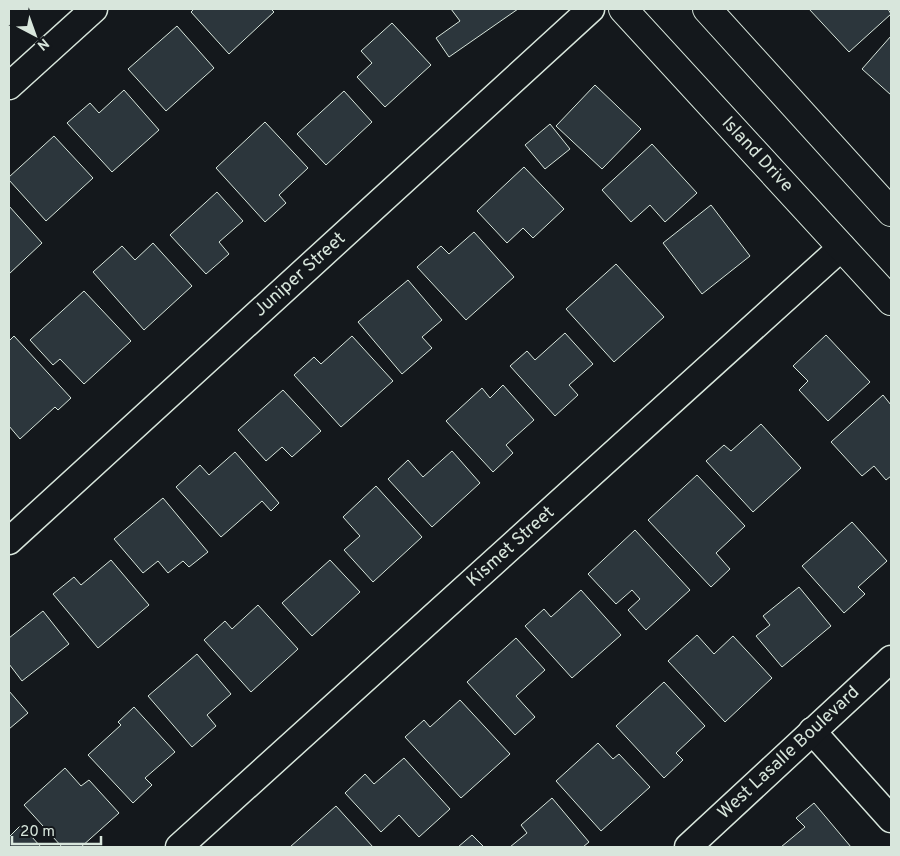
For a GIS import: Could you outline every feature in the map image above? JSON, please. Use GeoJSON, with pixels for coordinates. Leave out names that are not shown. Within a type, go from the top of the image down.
{"type":"FeatureCollection","features":[{"type":"Feature","properties":{"kind":"street"},"geometry":{"type":"LineString","coordinates":[[9,86],[94,9]]}},
{"type":"Feature","properties":{"kind":"street","name":"Juniper Street"},"geometry":{"type":"LineString","coordinates":[[9,541],[591,9]]}},
{"type":"Feature","properties":{"kind":"street","name":"Island Drive"},"geometry":{"type":"LineString","coordinates":[[623,9],[891,301]]}},
{"type":"Feature","properties":{"kind":"street"},"geometry":{"type":"LineString","coordinates":[[707,9],[889,206]]}},
{"type":"Feature","properties":{"kind":"street","name":"Kismet Street"},"geometry":{"type":"LineString","coordinates":[[179,847],[842,247]]}},
{"type":"Feature","properties":{"kind":"street","name":"West Lasalle Boulevard"},"geometry":{"type":"LineString","coordinates":[[688,847],[891,659]]}},
{"type":"Feature","properties":{"kind":"street"},"geometry":{"type":"LineString","coordinates":[[812,731],[891,819]]}},
{"type":"Feature","properties":{"kind":"building"},"geometry":{"type":"Polygon","coordinates":[[[194,9],[271,9],[274,12],[229,54],[191,12],[194,9]]]}},
{"type":"Feature","properties":{"kind":"building"},"geometry":{"type":"Polygon","coordinates":[[[451,9],[518,9],[449,57],[436,38],[460,21],[451,9]]]}},
{"type":"Feature","properties":{"kind":"building"},"geometry":{"type":"Polygon","coordinates":[[[809,9],[888,9],[891,14],[849,52],[809,9]]]}},
{"type":"Feature","properties":{"kind":"building"},"geometry":{"type":"Polygon","coordinates":[[[392,23],[431,65],[385,107],[357,77],[372,63],[361,51],[392,23]]]}},
{"type":"Feature","properties":{"kind":"building"},"geometry":{"type":"Polygon","coordinates":[[[177,26],[214,68],[166,111],[128,69],[177,26]]]}},
{"type":"Feature","properties":{"kind":"building"},"geometry":{"type":"Polygon","coordinates":[[[891,36],[891,95],[862,69],[891,36]]]}},
{"type":"Feature","properties":{"kind":"building"},"geometry":{"type":"Polygon","coordinates":[[[595,85],[641,129],[602,169],[556,126],[595,85]]]}},
{"type":"Feature","properties":{"kind":"building"},"geometry":{"type":"Polygon","coordinates":[[[124,90],[159,130],[112,172],[67,123],[90,103],[99,113],[124,90]]]}},
{"type":"Feature","properties":{"kind":"building"},"geometry":{"type":"Polygon","coordinates":[[[344,91],[372,122],[326,165],[297,134],[344,91]]]}},
{"type":"Feature","properties":{"kind":"building"},"geometry":{"type":"Polygon","coordinates":[[[265,122],[308,168],[279,195],[286,203],[265,222],[216,168],[265,122]]]}},
{"type":"Feature","properties":{"kind":"building"},"geometry":{"type":"Polygon","coordinates":[[[550,124],[570,149],[545,169],[525,145],[550,124]]]}},
{"type":"Feature","properties":{"kind":"building"},"geometry":{"type":"Polygon","coordinates":[[[54,136],[93,178],[46,221],[9,180],[9,177],[54,136]]]}},
{"type":"Feature","properties":{"kind":"building"},"geometry":{"type":"Polygon","coordinates":[[[652,144],[697,193],[665,222],[650,205],[631,222],[602,190],[652,144]]]}},
{"type":"Feature","properties":{"kind":"building"},"geometry":{"type":"Polygon","coordinates":[[[524,167],[564,209],[533,238],[523,228],[507,243],[477,211],[524,167]]]}},
{"type":"Feature","properties":{"kind":"building"},"geometry":{"type":"Polygon","coordinates":[[[217,192],[243,221],[219,242],[229,254],[206,274],[170,235],[217,192]]]}},
{"type":"Feature","properties":{"kind":"building"},"geometry":{"type":"Polygon","coordinates":[[[711,205],[750,256],[702,294],[663,243],[711,205]]]}},
{"type":"Feature","properties":{"kind":"building"},"geometry":{"type":"Polygon","coordinates":[[[9,206],[42,243],[9,274],[9,206]]]}},
{"type":"Feature","properties":{"kind":"building"},"geometry":{"type":"Polygon","coordinates":[[[474,232],[514,277],[466,320],[417,267],[441,246],[449,254],[474,232]]]}},
{"type":"Feature","properties":{"kind":"building"},"geometry":{"type":"Polygon","coordinates":[[[153,243],[192,286],[144,330],[93,272],[122,246],[135,260],[153,243]]]}},
{"type":"Feature","properties":{"kind":"building"},"geometry":{"type":"Polygon","coordinates":[[[616,264],[664,317],[614,362],[566,309],[616,264]]]}},
{"type":"Feature","properties":{"kind":"building"},"geometry":{"type":"Polygon","coordinates":[[[408,280],[442,320],[422,337],[432,348],[402,374],[358,322],[408,280]]]}},
{"type":"Feature","properties":{"kind":"building"},"geometry":{"type":"Polygon","coordinates":[[[84,291],[131,341],[84,384],[60,359],[53,365],[30,340],[84,291]]]}},
{"type":"Feature","properties":{"kind":"building"},"geometry":{"type":"Polygon","coordinates":[[[565,333],[593,364],[569,385],[578,395],[555,416],[510,366],[527,351],[535,360],[565,333]]]}},
{"type":"Feature","properties":{"kind":"building"},"geometry":{"type":"Polygon","coordinates":[[[826,335],[870,382],[828,421],[799,390],[808,381],[793,366],[826,335]]]}},
{"type":"Feature","properties":{"kind":"building"},"geometry":{"type":"Polygon","coordinates":[[[14,336],[71,398],[58,410],[55,407],[20,439],[9,426],[9,341],[14,336]]]}},
{"type":"Feature","properties":{"kind":"building"},"geometry":{"type":"Polygon","coordinates":[[[352,336],[393,381],[341,427],[294,375],[314,357],[321,364],[352,336]]]}},
{"type":"Feature","properties":{"kind":"building"},"geometry":{"type":"Polygon","coordinates":[[[503,385],[534,420],[506,445],[513,453],[493,472],[446,421],[482,388],[490,398],[503,385]]]}},
{"type":"Feature","properties":{"kind":"building"},"geometry":{"type":"Polygon","coordinates":[[[283,390],[321,431],[292,457],[282,447],[266,461],[238,430],[283,390]]]}},
{"type":"Feature","properties":{"kind":"building"},"geometry":{"type":"Polygon","coordinates":[[[883,395],[891,405],[891,476],[886,480],[874,466],[862,476],[831,442],[883,395]]]}},
{"type":"Feature","properties":{"kind":"building"},"geometry":{"type":"Polygon","coordinates":[[[761,424],[801,468],[753,512],[706,461],[724,445],[731,451],[761,424]]]}},
{"type":"Feature","properties":{"kind":"building"},"geometry":{"type":"Polygon","coordinates":[[[452,451],[480,483],[432,527],[388,479],[408,460],[423,477],[452,451]]]}},
{"type":"Feature","properties":{"kind":"building"},"geometry":{"type":"Polygon","coordinates":[[[235,452],[279,503],[271,511],[262,501],[221,537],[176,487],[200,465],[209,475],[235,452]]]}},
{"type":"Feature","properties":{"kind":"building"},"geometry":{"type":"Polygon","coordinates":[[[697,475],[745,526],[716,553],[730,569],[711,587],[648,520],[697,475]]]}},
{"type":"Feature","properties":{"kind":"building"},"geometry":{"type":"Polygon","coordinates":[[[376,486],[422,537],[373,582],[344,550],[360,536],[343,517],[376,486]]]}},
{"type":"Feature","properties":{"kind":"building"},"geometry":{"type":"Polygon","coordinates":[[[163,498],[208,552],[189,567],[183,561],[168,573],[158,561],[143,573],[114,539],[163,498]]]}},
{"type":"Feature","properties":{"kind":"building"},"geometry":{"type":"Polygon","coordinates":[[[852,522],[887,561],[858,587],[865,594],[844,613],[802,566],[852,522]]]}},
{"type":"Feature","properties":{"kind":"building"},"geometry":{"type":"Polygon","coordinates":[[[635,530],[690,590],[646,630],[628,610],[640,599],[632,590],[616,604],[588,574],[635,530]]]}},
{"type":"Feature","properties":{"kind":"building"},"geometry":{"type":"Polygon","coordinates":[[[111,560],[149,605],[98,648],[53,594],[74,577],[81,585],[111,560]]]}},
{"type":"Feature","properties":{"kind":"building"},"geometry":{"type":"Polygon","coordinates":[[[330,560],[360,592],[312,636],[282,603],[330,560]]]}},
{"type":"Feature","properties":{"kind":"building"},"geometry":{"type":"Polygon","coordinates":[[[799,587],[831,626],[782,667],[756,636],[770,625],[763,616],[799,587]]]}},
{"type":"Feature","properties":{"kind":"building"},"geometry":{"type":"Polygon","coordinates":[[[581,590],[621,635],[572,678],[525,626],[544,609],[551,617],[581,590]]]}},
{"type":"Feature","properties":{"kind":"building"},"geometry":{"type":"Polygon","coordinates":[[[258,605],[298,649],[251,692],[204,640],[225,621],[232,629],[258,605]]]}},
{"type":"Feature","properties":{"kind":"building"},"geometry":{"type":"Polygon","coordinates":[[[43,611],[69,644],[22,681],[9,664],[9,638],[43,611]]]}},
{"type":"Feature","properties":{"kind":"building"},"geometry":{"type":"Polygon","coordinates":[[[697,635],[714,654],[733,636],[772,678],[725,722],[668,661],[697,635]]]}},
{"type":"Feature","properties":{"kind":"building"},"geometry":{"type":"Polygon","coordinates":[[[516,638],[545,670],[516,696],[535,717],[515,735],[467,682],[516,638]]]}},
{"type":"Feature","properties":{"kind":"building"},"geometry":{"type":"Polygon","coordinates":[[[197,654],[231,694],[207,715],[216,726],[192,747],[148,696],[197,654]]]}},
{"type":"Feature","properties":{"kind":"building"},"geometry":{"type":"Polygon","coordinates":[[[664,682],[705,726],[676,753],[683,760],[664,778],[616,726],[664,682]]]}},
{"type":"Feature","properties":{"kind":"building"},"geometry":{"type":"Polygon","coordinates":[[[9,691],[28,713],[9,729],[9,691]]]}},
{"type":"Feature","properties":{"kind":"building"},"geometry":{"type":"Polygon","coordinates":[[[460,700],[510,754],[461,798],[405,737],[424,720],[430,727],[460,700]]]}},
{"type":"Feature","properties":{"kind":"building"},"geometry":{"type":"Polygon","coordinates":[[[134,707],[175,752],[145,778],[152,785],[133,803],[88,755],[121,725],[118,722],[134,707]]]}},
{"type":"Feature","properties":{"kind":"building"},"geometry":{"type":"Polygon","coordinates":[[[598,743],[613,759],[619,754],[650,787],[601,831],[556,781],[598,743]]]}},
{"type":"Feature","properties":{"kind":"building"},"geometry":{"type":"Polygon","coordinates":[[[404,758],[450,809],[419,837],[399,815],[381,832],[345,793],[365,774],[374,784],[404,758]]]}},
{"type":"Feature","properties":{"kind":"building"},"geometry":{"type":"Polygon","coordinates":[[[65,768],[81,786],[89,780],[119,813],[81,847],[62,847],[24,805],[65,768]]]}},
{"type":"Feature","properties":{"kind":"building"},"geometry":{"type":"Polygon","coordinates":[[[552,798],[589,842],[583,847],[510,847],[527,833],[521,825],[552,798]]]}},
{"type":"Feature","properties":{"kind":"building"},"geometry":{"type":"Polygon","coordinates":[[[814,803],[851,847],[781,847],[805,827],[796,818],[814,803]]]}},
{"type":"Feature","properties":{"kind":"building"},"geometry":{"type":"Polygon","coordinates":[[[336,806],[373,847],[290,847],[336,806]]]}},
{"type":"Feature","properties":{"kind":"building"},"geometry":{"type":"Polygon","coordinates":[[[21,825],[41,847],[9,847],[9,837],[21,825]]]}},
{"type":"Feature","properties":{"kind":"building"},"geometry":{"type":"Polygon","coordinates":[[[472,835],[484,847],[458,847],[472,835]]]}}]}
